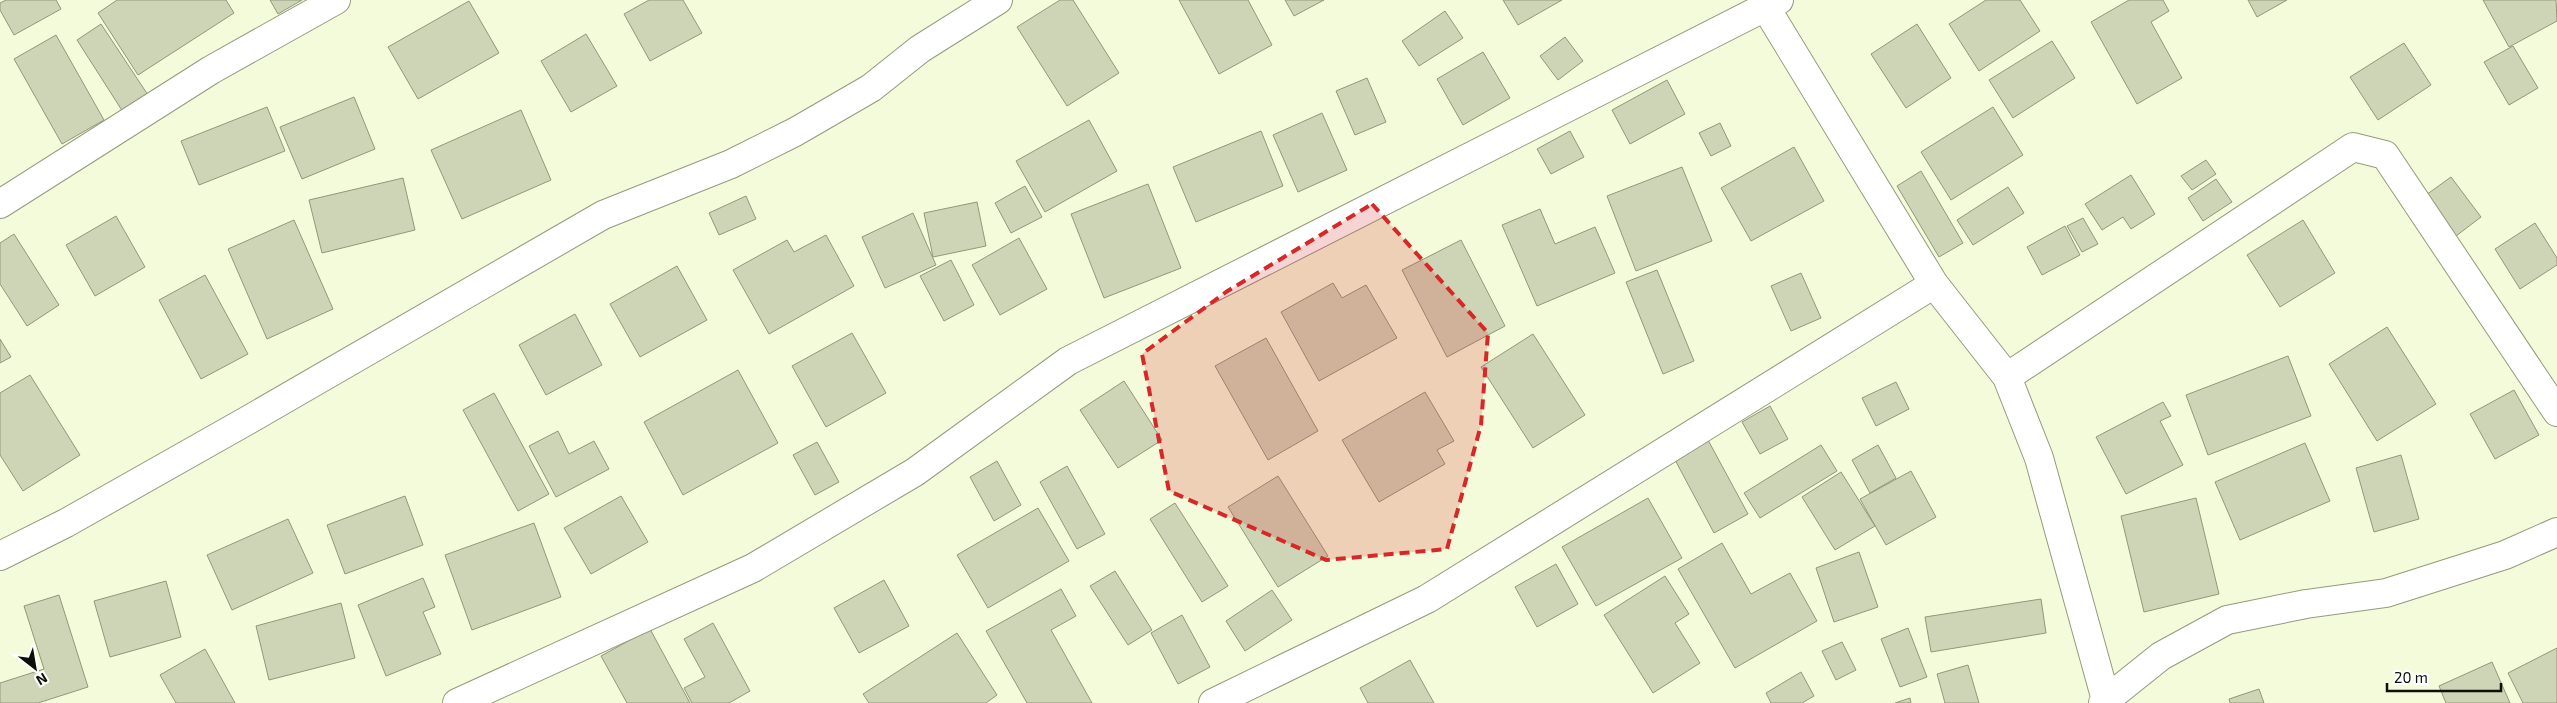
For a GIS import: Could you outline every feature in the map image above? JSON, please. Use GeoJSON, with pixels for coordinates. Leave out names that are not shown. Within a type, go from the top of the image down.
{"type":"FeatureCollection","features":[{"type":"Feature","properties":{"kind":"street"},"geometry":{"type":"LineString","coordinates":[[0,204],[211,70],[336,0]]}},
{"type":"Feature","properties":{"kind":"street"},"geometry":{"type":"LineString","coordinates":[[0,556],[66,523],[603,215],[731,164],[795,132],[871,88],[920,49],[998,0]]}},
{"type":"Feature","properties":{"kind":"street"},"geometry":{"type":"LineString","coordinates":[[457,703],[753,568],[915,472],[1068,361],[1772,4],[1934,284],[2007,377],[2039,458],[2106,702],[2162,656],[2226,620],[2306,604],[2386,593],[2504,555],[2557,532]]}},
{"type":"Feature","properties":{"kind":"street"},"geometry":{"type":"LineString","coordinates":[[2007,377],[2353,147],[2385,155],[2557,412]]}},
{"type":"Feature","properties":{"kind":"street"},"geometry":{"type":"LineString","coordinates":[[1213,703],[1427,599],[1934,284]]}},
{"type":"Feature","properties":{"kind":"highlighted area"},"geometry":{"type":"Polygon","coordinates":[[[1372,204],[1488,333],[1481,425],[1447,549],[1326,560],[1169,491],[1142,354],[1226,292],[1372,204]]]}},
{"type":"Feature","properties":{"kind":"building"},"geometry":{"type":"Polygon","coordinates":[[[6,0],[56,0],[61,9],[14,35],[0,10],[0,3],[6,0]]]}},
{"type":"Feature","properties":{"kind":"building"},"geometry":{"type":"Polygon","coordinates":[[[117,0],[226,0],[234,13],[138,75],[98,13],[117,0]]]}},
{"type":"Feature","properties":{"kind":"building"},"geometry":{"type":"Polygon","coordinates":[[[270,0],[302,0],[278,14],[270,0]]]}},
{"type":"Feature","properties":{"kind":"building"},"geometry":{"type":"Polygon","coordinates":[[[649,0],[683,0],[702,33],[650,61],[624,14],[649,0]]]}},
{"type":"Feature","properties":{"kind":"building"},"geometry":{"type":"Polygon","coordinates":[[[1060,0],[1073,0],[1119,73],[1067,106],[1017,27],[1060,0]]]}},
{"type":"Feature","properties":{"kind":"building"},"geometry":{"type":"Polygon","coordinates":[[[1179,0],[1248,0],[1272,45],[1219,74],[1179,0]]]}},
{"type":"Feature","properties":{"kind":"building"},"geometry":{"type":"Polygon","coordinates":[[[1285,0],[1324,0],[1294,16],[1285,0]]]}},
{"type":"Feature","properties":{"kind":"building"},"geometry":{"type":"Polygon","coordinates":[[[1503,0],[1562,0],[1518,25],[1503,0]]]}},
{"type":"Feature","properties":{"kind":"building"},"geometry":{"type":"Polygon","coordinates":[[[1986,0],[2020,0],[2040,31],[1979,71],[1949,24],[1986,0]]]}},
{"type":"Feature","properties":{"kind":"building"},"geometry":{"type":"Polygon","coordinates":[[[2129,0],[2163,0],[2169,11],[2151,22],[2182,78],[2137,104],[2091,22],[2129,0]]]}},
{"type":"Feature","properties":{"kind":"building"},"geometry":{"type":"Polygon","coordinates":[[[2248,0],[2287,0],[2257,17],[2248,0]]]}},
{"type":"Feature","properties":{"kind":"building"},"geometry":{"type":"Polygon","coordinates":[[[2483,0],[2556,0],[2557,21],[2509,47],[2483,0]]]}},
{"type":"Feature","properties":{"kind":"building"},"geometry":{"type":"Polygon","coordinates":[[[469,1],[499,53],[418,99],[388,47],[469,1]]]}},
{"type":"Feature","properties":{"kind":"building"},"geometry":{"type":"Polygon","coordinates":[[[1445,11],[1463,38],[1419,66],[1402,41],[1445,11]]]}},
{"type":"Feature","properties":{"kind":"building"},"geometry":{"type":"Polygon","coordinates":[[[101,24],[148,95],[123,112],[77,40],[101,24]]]}},
{"type":"Feature","properties":{"kind":"building"},"geometry":{"type":"Polygon","coordinates":[[[1917,24],[1951,78],[1906,108],[1871,54],[1917,24]]]}},
{"type":"Feature","properties":{"kind":"building"},"geometry":{"type":"Polygon","coordinates":[[[586,34],[617,86],[571,112],[541,61],[586,34]]]}},
{"type":"Feature","properties":{"kind":"building"},"geometry":{"type":"Polygon","coordinates":[[[56,35],[104,120],[62,144],[14,59],[56,35]]]}},
{"type":"Feature","properties":{"kind":"building"},"geometry":{"type":"Polygon","coordinates":[[[1565,37],[1583,61],[1558,80],[1540,56],[1565,37]]]}},
{"type":"Feature","properties":{"kind":"building"},"geometry":{"type":"Polygon","coordinates":[[[2052,41],[2075,78],[2013,118],[1989,80],[2052,41]]]}},
{"type":"Feature","properties":{"kind":"building"},"geometry":{"type":"Polygon","coordinates":[[[2404,43],[2431,85],[2378,120],[2350,77],[2404,43]]]}},
{"type":"Feature","properties":{"kind":"building"},"geometry":{"type":"Polygon","coordinates":[[[2513,46],[2538,88],[2509,105],[2484,62],[2513,46]]]}},
{"type":"Feature","properties":{"kind":"building"},"geometry":{"type":"Polygon","coordinates":[[[1483,52],[1510,98],[1463,125],[1437,79],[1483,52]]]}},
{"type":"Feature","properties":{"kind":"building"},"geometry":{"type":"Polygon","coordinates":[[[1367,78],[1386,122],[1355,135],[1336,91],[1367,78]]]}},
{"type":"Feature","properties":{"kind":"building"},"geometry":{"type":"Polygon","coordinates":[[[1667,80],[1685,114],[1630,144],[1612,110],[1667,80]]]}},
{"type":"Feature","properties":{"kind":"building"},"geometry":{"type":"Polygon","coordinates":[[[354,97],[375,149],[302,179],[280,127],[354,97]]]}},
{"type":"Feature","properties":{"kind":"building"},"geometry":{"type":"Polygon","coordinates":[[[267,107],[285,151],[199,185],[181,141],[267,107]]]}},
{"type":"Feature","properties":{"kind":"building"},"geometry":{"type":"Polygon","coordinates":[[[1993,107],[2023,155],[1951,200],[1921,152],[1993,107]]]}},
{"type":"Feature","properties":{"kind":"building"},"geometry":{"type":"Polygon","coordinates":[[[521,110],[551,180],[462,219],[431,150],[521,110]]]}},
{"type":"Feature","properties":{"kind":"building"},"geometry":{"type":"Polygon","coordinates":[[[1322,113],[1347,170],[1298,192],[1273,135],[1322,113]]]}},
{"type":"Feature","properties":{"kind":"building"},"geometry":{"type":"Polygon","coordinates":[[[1089,120],[1117,171],[1045,212],[1016,161],[1089,120]]]}},
{"type":"Feature","properties":{"kind":"building"},"geometry":{"type":"Polygon","coordinates":[[[1720,123],[1731,146],[1711,156],[1699,133],[1720,123]]]}},
{"type":"Feature","properties":{"kind":"building"},"geometry":{"type":"Polygon","coordinates":[[[1261,131],[1283,186],[1196,222],[1173,167],[1261,131]]]}},
{"type":"Feature","properties":{"kind":"building"},"geometry":{"type":"Polygon","coordinates":[[[1570,131],[1584,157],[1551,174],[1537,149],[1570,131]]]}},
{"type":"Feature","properties":{"kind":"building"},"geometry":{"type":"Polygon","coordinates":[[[1794,147],[1824,201],[1751,241],[1721,188],[1794,147]]]}},
{"type":"Feature","properties":{"kind":"building"},"geometry":{"type":"Polygon","coordinates":[[[2206,160],[2216,174],[2192,190],[2181,176],[2206,160]]]}},
{"type":"Feature","properties":{"kind":"building"},"geometry":{"type":"Polygon","coordinates":[[[1682,167],[1712,241],[1636,271],[1607,196],[1682,167]]]}},
{"type":"Feature","properties":{"kind":"building"},"geometry":{"type":"Polygon","coordinates":[[[1921,171],[1963,243],[1939,257],[1897,186],[1921,171]]]}},
{"type":"Feature","properties":{"kind":"building"},"geometry":{"type":"Polygon","coordinates":[[[2131,175],[2155,214],[2131,229],[2123,217],[2102,230],[2085,204],[2131,175]]]}},
{"type":"Feature","properties":{"kind":"building"},"geometry":{"type":"Polygon","coordinates":[[[2451,177],[2481,217],[2456,236],[2426,195],[2451,177]]]}},
{"type":"Feature","properties":{"kind":"building"},"geometry":{"type":"Polygon","coordinates":[[[403,178],[415,230],[322,253],[309,200],[403,178]]]}},
{"type":"Feature","properties":{"kind":"building"},"geometry":{"type":"Polygon","coordinates":[[[2216,179],[2232,202],[2203,221],[2188,198],[2216,179]]]}},
{"type":"Feature","properties":{"kind":"building"},"geometry":{"type":"Polygon","coordinates":[[[1148,184],[1181,268],[1104,298],[1071,214],[1148,184]]]}},
{"type":"Feature","properties":{"kind":"building"},"geometry":{"type":"Polygon","coordinates":[[[1025,186],[1042,217],[1011,233],[995,203],[1025,186]]]}},
{"type":"Feature","properties":{"kind":"building"},"geometry":{"type":"Polygon","coordinates":[[[2008,187],[2024,213],[1973,245],[1957,220],[2008,187]]]}},
{"type":"Feature","properties":{"kind":"building"},"geometry":{"type":"Polygon","coordinates":[[[746,196],[756,219],[719,235],[709,213],[746,196]]]}},
{"type":"Feature","properties":{"kind":"building"},"geometry":{"type":"Polygon","coordinates":[[[977,202],[986,246],[933,257],[924,213],[977,202]]]}},
{"type":"Feature","properties":{"kind":"building"},"geometry":{"type":"Polygon","coordinates":[[[1540,209],[1555,244],[1595,227],[1615,273],[1537,306],[1502,225],[1540,209]]]}},
{"type":"Feature","properties":{"kind":"building"},"geometry":{"type":"Polygon","coordinates":[[[913,213],[936,265],[885,288],[862,237],[913,213]]]}},
{"type":"Feature","properties":{"kind":"building"},"geometry":{"type":"Polygon","coordinates":[[[116,216],[145,267],[95,296],[66,245],[116,216]]]}},
{"type":"Feature","properties":{"kind":"building"},"geometry":{"type":"Polygon","coordinates":[[[2083,218],[2098,244],[2082,252],[2067,226],[2083,218]]]}},
{"type":"Feature","properties":{"kind":"building"},"geometry":{"type":"Polygon","coordinates":[[[294,220],[333,309],[267,339],[228,249],[294,220]]]}},
{"type":"Feature","properties":{"kind":"building"},"geometry":{"type":"Polygon","coordinates":[[[2303,220],[2335,273],[2280,307],[2247,255],[2303,220]]]}},
{"type":"Feature","properties":{"kind":"building"},"geometry":{"type":"Polygon","coordinates":[[[2535,223],[2557,258],[2557,265],[2520,289],[2495,249],[2535,223]]]}},
{"type":"Feature","properties":{"kind":"building"},"geometry":{"type":"Polygon","coordinates":[[[2065,226],[2080,255],[2042,275],[2027,247],[2065,226]]]}},
{"type":"Feature","properties":{"kind":"building"},"geometry":{"type":"Polygon","coordinates":[[[14,234],[59,305],[27,326],[0,284],[0,243],[14,234]]]}},
{"type":"Feature","properties":{"kind":"building"},"geometry":{"type":"Polygon","coordinates":[[[826,235],[854,286],[769,334],[733,270],[787,240],[794,252],[826,235]]]}},
{"type":"Feature","properties":{"kind":"building"},"geometry":{"type":"Polygon","coordinates":[[[1019,238],[1047,289],[1000,315],[972,265],[1019,238]]]}},
{"type":"Feature","properties":{"kind":"building"},"geometry":{"type":"Polygon","coordinates":[[[1461,240],[1505,326],[1447,357],[1402,270],[1461,240]]]}},
{"type":"Feature","properties":{"kind":"building"},"geometry":{"type":"Polygon","coordinates":[[[951,260],[974,305],[944,321],[920,276],[951,260]]]}},
{"type":"Feature","properties":{"kind":"building"},"geometry":{"type":"Polygon","coordinates":[[[677,266],[707,320],[640,357],[610,304],[677,266]]]}},
{"type":"Feature","properties":{"kind":"building"},"geometry":{"type":"Polygon","coordinates":[[[1657,270],[1694,361],[1663,374],[1626,282],[1657,270]]]}},
{"type":"Feature","properties":{"kind":"building"},"geometry":{"type":"Polygon","coordinates":[[[1801,273],[1821,318],[1791,331],[1771,286],[1801,273]]]}},
{"type":"Feature","properties":{"kind":"building"},"geometry":{"type":"Polygon","coordinates":[[[205,275],[248,354],[201,379],[159,300],[205,275]]]}},
{"type":"Feature","properties":{"kind":"building"},"geometry":{"type":"Polygon","coordinates":[[[1333,283],[1342,298],[1366,285],[1397,338],[1319,381],[1281,312],[1333,283]]]}},
{"type":"Feature","properties":{"kind":"building"},"geometry":{"type":"Polygon","coordinates":[[[575,314],[602,365],[546,395],[519,345],[575,314]]]}},
{"type":"Feature","properties":{"kind":"building"},"geometry":{"type":"Polygon","coordinates":[[[2387,327],[2436,404],[2377,441],[2329,364],[2387,327]]]}},
{"type":"Feature","properties":{"kind":"building"},"geometry":{"type":"Polygon","coordinates":[[[852,333],[886,393],[826,427],[792,366],[852,333]]]}},
{"type":"Feature","properties":{"kind":"building"},"geometry":{"type":"Polygon","coordinates":[[[1533,334],[1585,415],[1533,448],[1481,367],[1533,334]]]}},
{"type":"Feature","properties":{"kind":"building"},"geometry":{"type":"Polygon","coordinates":[[[1266,338],[1318,431],[1268,460],[1215,366],[1266,338]]]}},
{"type":"Feature","properties":{"kind":"building"},"geometry":{"type":"Polygon","coordinates":[[[0,339],[11,357],[0,363],[0,339]]]}},
{"type":"Feature","properties":{"kind":"building"},"geometry":{"type":"Polygon","coordinates":[[[2288,356],[2311,416],[2208,455],[2186,395],[2288,356]]]}},
{"type":"Feature","properties":{"kind":"building"},"geometry":{"type":"Polygon","coordinates":[[[738,370],[778,443],[683,495],[644,422],[738,370]]]}},
{"type":"Feature","properties":{"kind":"building"},"geometry":{"type":"Polygon","coordinates":[[[30,375],[80,455],[23,491],[0,455],[0,393],[30,375]]]}},
{"type":"Feature","properties":{"kind":"building"},"geometry":{"type":"Polygon","coordinates":[[[1124,381],[1162,440],[1118,468],[1080,410],[1124,381]]]}},
{"type":"Feature","properties":{"kind":"building"},"geometry":{"type":"Polygon","coordinates":[[[1896,382],[1909,409],[1876,426],[1862,398],[1896,382]]]}},
{"type":"Feature","properties":{"kind":"building"},"geometry":{"type":"Polygon","coordinates":[[[2514,390],[2539,435],[2495,459],[2470,414],[2514,390]]]}},
{"type":"Feature","properties":{"kind":"building"},"geometry":{"type":"Polygon","coordinates":[[[1425,392],[1454,441],[1437,450],[1445,464],[1379,502],[1342,440],[1425,392]]]}},
{"type":"Feature","properties":{"kind":"building"},"geometry":{"type":"Polygon","coordinates":[[[494,393],[549,494],[518,511],[463,410],[494,393]]]}},
{"type":"Feature","properties":{"kind":"building"},"geometry":{"type":"Polygon","coordinates":[[[2163,402],[2171,416],[2160,421],[2183,465],[2126,494],[2096,437],[2163,402]]]}},
{"type":"Feature","properties":{"kind":"building"},"geometry":{"type":"Polygon","coordinates":[[[1770,406],[1788,439],[1760,454],[1742,422],[1770,406]]]}},
{"type":"Feature","properties":{"kind":"building"},"geometry":{"type":"Polygon","coordinates":[[[558,431],[569,454],[594,441],[609,469],[556,497],[529,446],[558,431]]]}},
{"type":"Feature","properties":{"kind":"building"},"geometry":{"type":"Polygon","coordinates":[[[1708,440],[1748,514],[1714,533],[1674,458],[1708,440]]]}},
{"type":"Feature","properties":{"kind":"building"},"geometry":{"type":"Polygon","coordinates":[[[817,442],[839,482],[815,495],[793,455],[817,442]]]}},
{"type":"Feature","properties":{"kind":"building"},"geometry":{"type":"Polygon","coordinates":[[[2305,443],[2330,501],[2240,540],[2215,482],[2305,443]]]}},
{"type":"Feature","properties":{"kind":"building"},"geometry":{"type":"Polygon","coordinates":[[[1821,445],[1837,471],[1760,518],[1744,493],[1821,445]]]}},
{"type":"Feature","properties":{"kind":"building"},"geometry":{"type":"Polygon","coordinates":[[[1878,445],[1896,478],[1870,493],[1852,460],[1878,445]]]}},
{"type":"Feature","properties":{"kind":"building"},"geometry":{"type":"Polygon","coordinates":[[[2401,455],[2419,519],[2374,532],[2356,468],[2401,455]]]}},
{"type":"Feature","properties":{"kind":"building"},"geometry":{"type":"Polygon","coordinates":[[[997,461],[1021,505],[994,521],[970,477],[997,461]]]}},
{"type":"Feature","properties":{"kind":"building"},"geometry":{"type":"Polygon","coordinates":[[[1067,466],[1105,534],[1077,549],[1040,482],[1067,466]]]}},
{"type":"Feature","properties":{"kind":"building"},"geometry":{"type":"Polygon","coordinates":[[[1911,471],[1936,517],[1886,545],[1860,499],[1911,471]]]}},
{"type":"Feature","properties":{"kind":"building"},"geometry":{"type":"Polygon","coordinates":[[[1841,472],[1875,526],[1835,550],[1802,497],[1841,472]]]}},
{"type":"Feature","properties":{"kind":"building"},"geometry":{"type":"Polygon","coordinates":[[[1278,476],[1328,556],[1278,587],[1228,507],[1278,476]]]}},
{"type":"Feature","properties":{"kind":"building"},"geometry":{"type":"Polygon","coordinates":[[[405,496],[423,545],[345,574],[327,525],[405,496]]]}},
{"type":"Feature","properties":{"kind":"building"},"geometry":{"type":"Polygon","coordinates":[[[621,496],[648,542],[591,574],[564,528],[621,496]]]}},
{"type":"Feature","properties":{"kind":"building"},"geometry":{"type":"Polygon","coordinates":[[[1648,498],[1682,558],[1596,606],[1562,547],[1648,498]]]}},
{"type":"Feature","properties":{"kind":"building"},"geometry":{"type":"Polygon","coordinates":[[[2196,498],[2219,594],[2144,612],[2121,516],[2196,498]]]}},
{"type":"Feature","properties":{"kind":"building"},"geometry":{"type":"Polygon","coordinates":[[[1175,503],[1228,586],[1202,602],[1150,519],[1175,503]]]}},
{"type":"Feature","properties":{"kind":"building"},"geometry":{"type":"Polygon","coordinates":[[[1038,508],[1069,561],[988,608],[957,555],[1038,508]]]}},
{"type":"Feature","properties":{"kind":"building"},"geometry":{"type":"Polygon","coordinates":[[[288,519],[313,573],[232,610],[207,555],[288,519]]]}},
{"type":"Feature","properties":{"kind":"building"},"geometry":{"type":"Polygon","coordinates":[[[534,523],[561,597],[472,630],[445,555],[534,523]]]}},
{"type":"Feature","properties":{"kind":"building"},"geometry":{"type":"Polygon","coordinates":[[[1722,543],[1751,594],[1790,573],[1817,621],[1735,668],[1678,569],[1722,543]]]}},
{"type":"Feature","properties":{"kind":"building"},"geometry":{"type":"Polygon","coordinates":[[[1859,552],[1878,607],[1834,622],[1816,568],[1859,552]]]}},
{"type":"Feature","properties":{"kind":"building"},"geometry":{"type":"Polygon","coordinates":[[[1556,564],[1578,604],[1537,627],[1515,587],[1556,564]]]}},
{"type":"Feature","properties":{"kind":"building"},"geometry":{"type":"Polygon","coordinates":[[[1115,571],[1152,630],[1128,645],[1090,586],[1115,571]]]}},
{"type":"Feature","properties":{"kind":"building"},"geometry":{"type":"Polygon","coordinates":[[[1665,576],[1689,614],[1675,623],[1700,663],[1653,693],[1604,615],[1665,576]]]}},
{"type":"Feature","properties":{"kind":"building"},"geometry":{"type":"Polygon","coordinates":[[[423,578],[435,607],[423,612],[441,654],[386,676],[358,605],[423,578]]]}},
{"type":"Feature","properties":{"kind":"building"},"geometry":{"type":"Polygon","coordinates":[[[884,580],[909,626],[859,653],[834,608],[884,580]]]}},
{"type":"Feature","properties":{"kind":"building"},"geometry":{"type":"Polygon","coordinates":[[[166,581],[181,637],[110,657],[94,601],[166,581]]]}},
{"type":"Feature","properties":{"kind":"building"},"geometry":{"type":"Polygon","coordinates":[[[1061,589],[1076,616],[1051,630],[1092,703],[1027,703],[986,631],[1061,589]]]}},
{"type":"Feature","properties":{"kind":"building"},"geometry":{"type":"Polygon","coordinates":[[[1272,590],[1292,620],[1245,651],[1226,621],[1272,590]]]}},
{"type":"Feature","properties":{"kind":"building"},"geometry":{"type":"Polygon","coordinates":[[[59,595],[88,687],[38,703],[0,703],[0,683],[44,669],[24,606],[59,595]]]}},
{"type":"Feature","properties":{"kind":"building"},"geometry":{"type":"Polygon","coordinates":[[[2041,599],[2046,633],[1931,652],[1925,617],[2041,599]]]}},
{"type":"Feature","properties":{"kind":"building"},"geometry":{"type":"Polygon","coordinates":[[[341,603],[355,658],[269,680],[256,626],[341,603]]]}},
{"type":"Feature","properties":{"kind":"building"},"geometry":{"type":"Polygon","coordinates":[[[1182,615],[1210,667],[1178,684],[1151,633],[1182,615]]]}},
{"type":"Feature","properties":{"kind":"building"},"geometry":{"type":"Polygon","coordinates":[[[713,623],[750,691],[729,703],[692,703],[684,688],[705,677],[684,639],[713,623]]]}},
{"type":"Feature","properties":{"kind":"building"},"geometry":{"type":"Polygon","coordinates":[[[1908,628],[1927,677],[1900,687],[1881,639],[1908,628]]]}},
{"type":"Feature","properties":{"kind":"building"},"geometry":{"type":"Polygon","coordinates":[[[650,629],[690,703],[627,703],[601,656],[650,629]]]}},
{"type":"Feature","properties":{"kind":"building"},"geometry":{"type":"Polygon","coordinates":[[[957,633],[997,695],[986,703],[869,703],[863,694],[957,633]]]}},
{"type":"Feature","properties":{"kind":"building"},"geometry":{"type":"Polygon","coordinates":[[[1842,642],[1856,670],[1836,680],[1822,651],[1842,642]]]}},
{"type":"Feature","properties":{"kind":"building"},"geometry":{"type":"Polygon","coordinates":[[[2557,648],[2557,703],[2523,703],[2508,673],[2557,648]]]}},
{"type":"Feature","properties":{"kind":"building"},"geometry":{"type":"Polygon","coordinates":[[[205,649],[235,703],[176,703],[160,675],[205,649]]]}},
{"type":"Feature","properties":{"kind":"building"},"geometry":{"type":"Polygon","coordinates":[[[1410,660],[1434,703],[1368,703],[1360,688],[1410,660]]]}},
{"type":"Feature","properties":{"kind":"building"},"geometry":{"type":"Polygon","coordinates":[[[2492,662],[2510,703],[2446,703],[2439,686],[2492,662]]]}},
{"type":"Feature","properties":{"kind":"building"},"geometry":{"type":"Polygon","coordinates":[[[1968,665],[1979,703],[1945,703],[1937,674],[1968,665]]]}},
{"type":"Feature","properties":{"kind":"building"},"geometry":{"type":"Polygon","coordinates":[[[1801,672],[1814,696],[1802,703],[1771,703],[1766,693],[1801,672]]]}},
{"type":"Feature","properties":{"kind":"building"},"geometry":{"type":"Polygon","coordinates":[[[2259,689],[2264,703],[2230,703],[2229,699],[2259,689]]]}},
{"type":"Feature","properties":{"kind":"building"},"geometry":{"type":"Polygon","coordinates":[[[1910,698],[1911,703],[1895,703],[1910,698]]]}}]}
